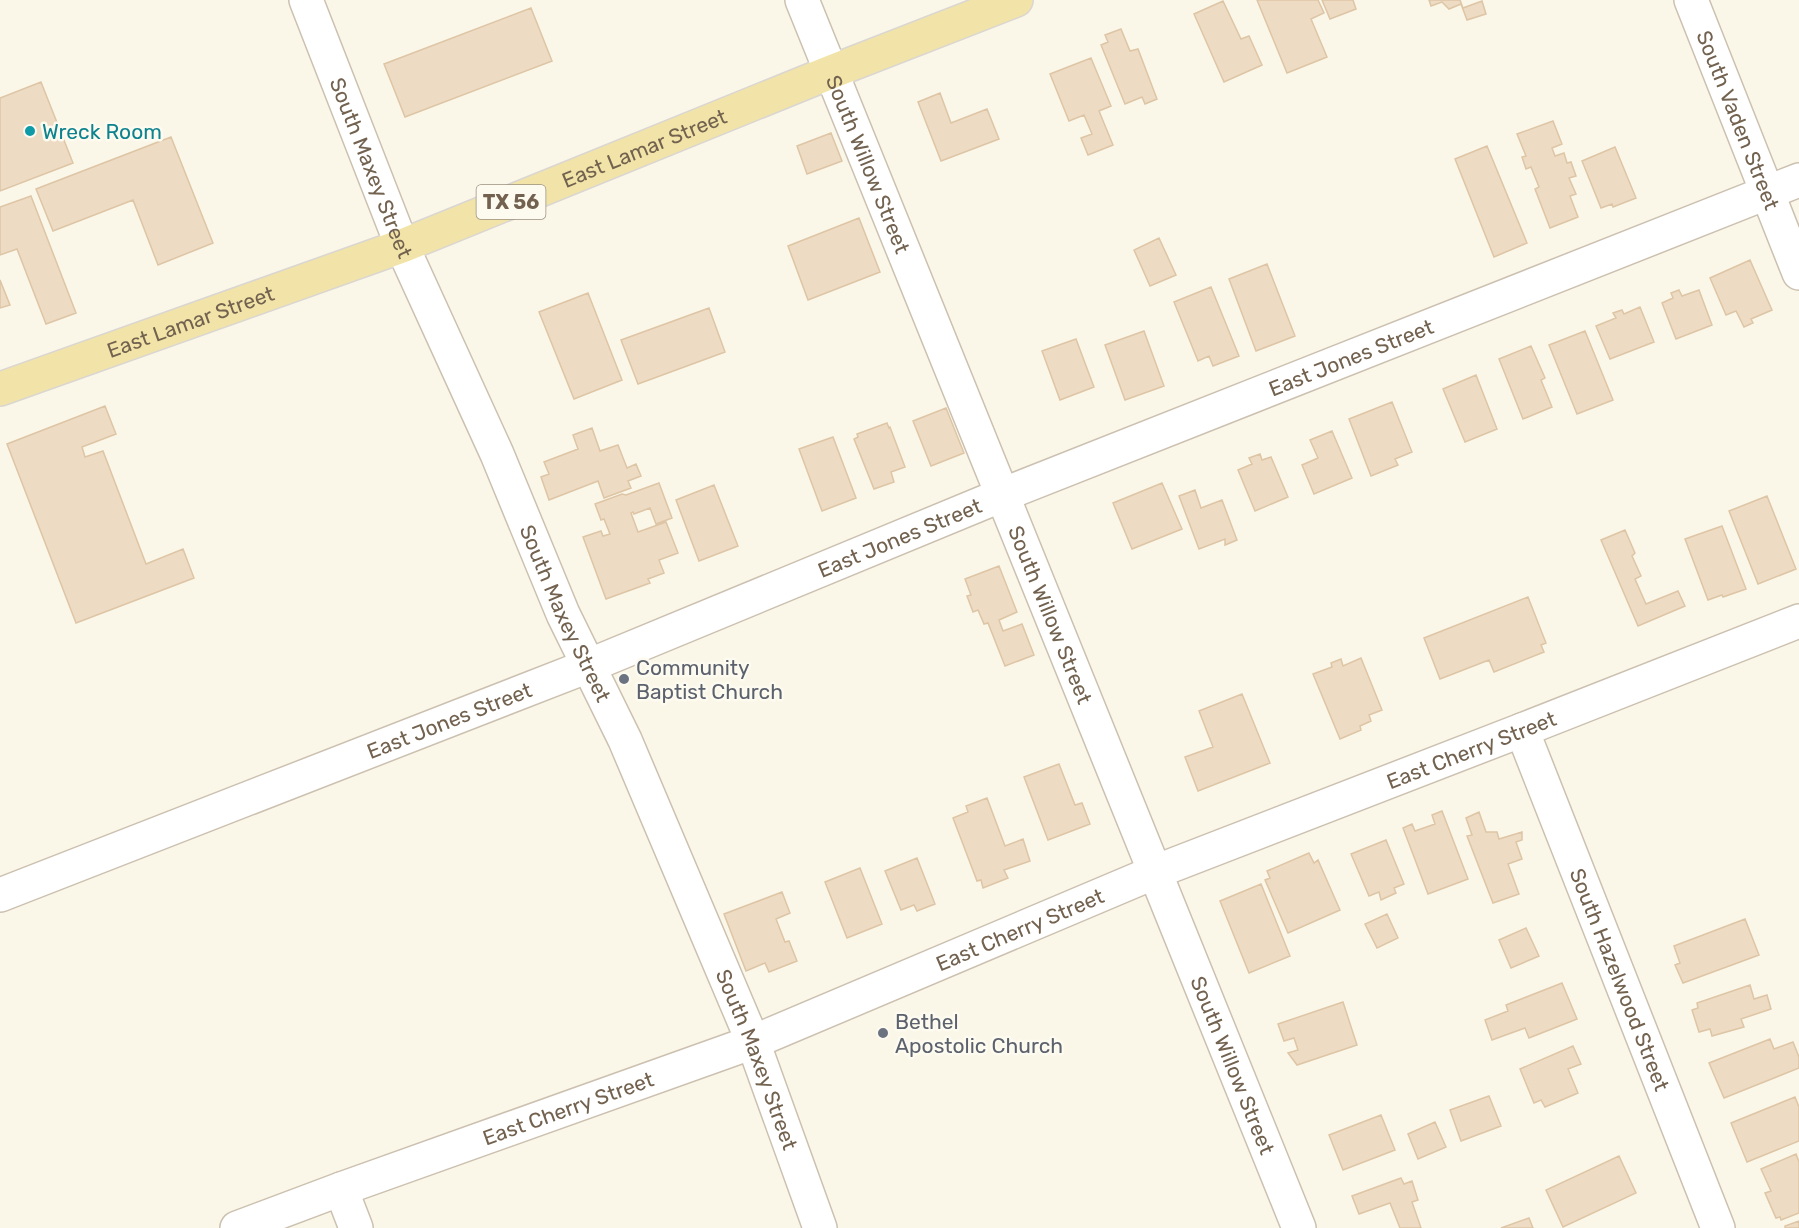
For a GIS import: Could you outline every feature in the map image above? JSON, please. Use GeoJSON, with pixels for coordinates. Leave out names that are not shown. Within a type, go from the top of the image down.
{"type":"FeatureCollection","features":[{"type":"Feature","properties":{"kind":"main road","name":"East Lamar Street"},"geometry":{"type":"LineString","coordinates":[[0,389],[402,246],[831,72],[1016,0]]}},
{"type":"Feature","properties":{"kind":"street","name":"South Maxey Street"},"geometry":{"type":"LineString","coordinates":[[306,0],[402,246],[497,454],[563,614],[625,740],[753,1042],[820,1228]]}},
{"type":"Feature","properties":{"kind":"street","name":"South Willow Street"},"geometry":{"type":"LineString","coordinates":[[802,0],[1299,1228]]}},
{"type":"Feature","properties":{"kind":"street","name":"South Vaden Street"},"geometry":{"type":"LineString","coordinates":[[1691,0],[1799,273]]}},
{"type":"Feature","properties":{"kind":"street","name":"East Jones Street"},"geometry":{"type":"LineString","coordinates":[[0,896],[588,666],[1002,495],[1799,180]]}},
{"type":"Feature","properties":{"kind":"street","name":"East Cherry Street"},"geometry":{"type":"LineString","coordinates":[[237,1228],[753,1042],[1155,872],[1799,621]]}},
{"type":"Feature","properties":{"kind":"street","name":"South Hazelwood Street"},"geometry":{"type":"LineString","coordinates":[[1522,730],[1718,1228]]}},
{"type":"Feature","properties":{"kind":"street"},"geometry":{"type":"LineString","coordinates":[[341,1189],[356,1228]]}},
{"type":"Feature","properties":{"kind":"building"},"geometry":{"type":"Polygon","coordinates":[[[1257,0],[1318,0],[1324,13],[1311,19],[1327,57],[1287,73],[1257,0]]]}},
{"type":"Feature","properties":{"kind":"building"},"geometry":{"type":"Polygon","coordinates":[[[1322,0],[1353,0],[1356,9],[1330,19],[1322,0]]]}},
{"type":"Feature","properties":{"kind":"building"},"geometry":{"type":"Polygon","coordinates":[[[1429,0],[1460,0],[1463,8],[1482,1],[1486,14],[1467,20],[1461,4],[1449,9],[1442,2],[1431,6],[1429,0]]]}},
{"type":"Feature","properties":{"kind":"building"},"geometry":{"type":"Polygon","coordinates":[[[1223,1],[1241,39],[1249,36],[1262,65],[1224,82],[1194,14],[1223,1]]]}},
{"type":"Feature","properties":{"kind":"building"},"geometry":{"type":"Polygon","coordinates":[[[531,8],[552,61],[405,117],[384,64],[531,8]]]}},
{"type":"Feature","properties":{"kind":"building"},"geometry":{"type":"Polygon","coordinates":[[[1121,29],[1130,51],[1138,49],[1157,99],[1145,104],[1142,97],[1125,104],[1101,45],[1108,42],[1105,35],[1121,29]]]}},
{"type":"Feature","properties":{"kind":"building"},"geometry":{"type":"Polygon","coordinates":[[[1091,58],[1111,106],[1099,111],[1113,145],[1088,155],[1081,138],[1092,134],[1084,115],[1069,121],[1050,74],[1091,58]]]}},
{"type":"Feature","properties":{"kind":"building","name":"Wreck Room"},"geometry":{"type":"Polygon","coordinates":[[[41,82],[73,163],[0,191],[0,98],[41,82]]]}},
{"type":"Feature","properties":{"kind":"building"},"geometry":{"type":"Polygon","coordinates":[[[940,93],[951,123],[987,109],[999,139],[941,161],[918,102],[940,93]]]}},
{"type":"Feature","properties":{"kind":"building"},"geometry":{"type":"Polygon","coordinates":[[[1553,121],[1562,144],[1552,148],[1555,156],[1564,153],[1567,163],[1571,162],[1576,176],[1569,178],[1576,194],[1570,196],[1578,217],[1550,228],[1535,189],[1539,187],[1531,167],[1526,169],[1522,157],[1526,156],[1517,134],[1553,121]]]}},
{"type":"Feature","properties":{"kind":"building"},"geometry":{"type":"Polygon","coordinates":[[[831,133],[842,161],[807,174],[797,146],[831,133]]]}},
{"type":"Feature","properties":{"kind":"building"},"geometry":{"type":"Polygon","coordinates":[[[171,137],[213,243],[158,265],[133,200],[53,231],[36,189],[171,137]]]}},
{"type":"Feature","properties":{"kind":"building"},"geometry":{"type":"Polygon","coordinates":[[[1487,146],[1527,243],[1494,257],[1455,159],[1487,146]]]}},
{"type":"Feature","properties":{"kind":"building"},"geometry":{"type":"Polygon","coordinates":[[[1615,147],[1636,198],[1613,207],[1612,204],[1601,208],[1582,161],[1615,147]]]}},
{"type":"Feature","properties":{"kind":"building"},"geometry":{"type":"Polygon","coordinates":[[[31,196],[76,313],[46,324],[17,249],[0,255],[0,207],[31,196]]]}},
{"type":"Feature","properties":{"kind":"building"},"geometry":{"type":"Polygon","coordinates":[[[859,218],[880,272],[808,300],[788,246],[859,218]]]}},
{"type":"Feature","properties":{"kind":"building"},"geometry":{"type":"Polygon","coordinates":[[[1159,238],[1176,275],[1150,286],[1134,250],[1159,238]]]}},
{"type":"Feature","properties":{"kind":"building"},"geometry":{"type":"Polygon","coordinates":[[[1750,260],[1772,310],[1751,319],[1753,323],[1744,327],[1736,311],[1726,315],[1710,278],[1750,260]]]}},
{"type":"Feature","properties":{"kind":"building"},"geometry":{"type":"Polygon","coordinates":[[[1267,264],[1295,336],[1256,351],[1229,279],[1267,264]]]}},
{"type":"Feature","properties":{"kind":"building"},"geometry":{"type":"Polygon","coordinates":[[[0,280],[10,305],[0,308],[0,280]]]}},
{"type":"Feature","properties":{"kind":"building"},"geometry":{"type":"Polygon","coordinates":[[[1211,287],[1239,356],[1213,366],[1209,356],[1198,361],[1174,302],[1211,287]]]}},
{"type":"Feature","properties":{"kind":"building"},"geometry":{"type":"Polygon","coordinates":[[[1679,290],[1682,296],[1699,290],[1712,325],[1676,339],[1662,303],[1673,298],[1671,293],[1679,290]]]}},
{"type":"Feature","properties":{"kind":"building"},"geometry":{"type":"Polygon","coordinates":[[[588,293],[622,380],[574,399],[539,312],[588,293]]]}},
{"type":"Feature","properties":{"kind":"building"},"geometry":{"type":"Polygon","coordinates":[[[1640,307],[1654,342],[1610,359],[1596,326],[1616,318],[1613,313],[1622,310],[1624,314],[1640,307]]]}},
{"type":"Feature","properties":{"kind":"building"},"geometry":{"type":"Polygon","coordinates":[[[709,308],[725,352],[638,384],[621,340],[709,308]]]}},
{"type":"Feature","properties":{"kind":"building"},"geometry":{"type":"Polygon","coordinates":[[[1144,331],[1164,386],[1125,400],[1105,345],[1144,331]]]}},
{"type":"Feature","properties":{"kind":"building"},"geometry":{"type":"Polygon","coordinates":[[[1585,331],[1613,400],[1577,414],[1549,345],[1585,331]]]}},
{"type":"Feature","properties":{"kind":"building"},"geometry":{"type":"Polygon","coordinates":[[[1076,339],[1094,387],[1060,400],[1042,351],[1076,339]]]}},
{"type":"Feature","properties":{"kind":"building"},"geometry":{"type":"Polygon","coordinates":[[[1531,346],[1545,378],[1541,380],[1552,407],[1523,419],[1499,359],[1531,346]]]}},
{"type":"Feature","properties":{"kind":"building"},"geometry":{"type":"Polygon","coordinates":[[[1476,375],[1497,429],[1465,442],[1443,389],[1476,375]]]}},
{"type":"Feature","properties":{"kind":"building"},"geometry":{"type":"Polygon","coordinates":[[[1392,402],[1412,452],[1395,459],[1398,465],[1371,476],[1349,419],[1392,402]]]}},
{"type":"Feature","properties":{"kind":"building"},"geometry":{"type":"Polygon","coordinates":[[[105,406],[116,434],[82,447],[85,457],[103,451],[146,564],[183,549],[194,578],[76,623],[7,444],[105,406]]]}},
{"type":"Feature","properties":{"kind":"building"},"geometry":{"type":"Polygon","coordinates":[[[946,408],[964,453],[931,466],[913,421],[946,408]]]}},
{"type":"Feature","properties":{"kind":"building"},"geometry":{"type":"Polygon","coordinates":[[[887,423],[905,467],[891,472],[894,482],[874,489],[854,439],[858,437],[857,434],[887,423]]]}},
{"type":"Feature","properties":{"kind":"building"},"geometry":{"type":"Polygon","coordinates":[[[592,428],[600,451],[618,445],[627,468],[636,464],[641,476],[628,481],[631,488],[604,498],[598,481],[549,500],[541,477],[549,474],[544,462],[578,449],[573,435],[592,428]]]}},
{"type":"Feature","properties":{"kind":"building"},"geometry":{"type":"Polygon","coordinates":[[[1332,431],[1352,478],[1314,494],[1302,465],[1318,458],[1310,440],[1332,431]]]}},
{"type":"Feature","properties":{"kind":"building"},"geometry":{"type":"Polygon","coordinates":[[[833,437],[856,498],[822,511],[799,449],[833,437]]]}},
{"type":"Feature","properties":{"kind":"building"},"geometry":{"type":"Polygon","coordinates":[[[1260,454],[1262,460],[1271,457],[1288,497],[1255,511],[1238,470],[1252,464],[1249,458],[1260,454]]]}},
{"type":"Feature","properties":{"kind":"building"},"geometry":{"type":"Polygon","coordinates":[[[659,483],[672,518],[656,524],[650,508],[631,513],[638,532],[666,522],[678,553],[659,560],[664,573],[648,579],[650,583],[606,599],[583,537],[601,531],[603,536],[610,534],[595,504],[659,483]]]}},
{"type":"Feature","properties":{"kind":"building"},"geometry":{"type":"Polygon","coordinates":[[[1162,483],[1182,529],[1132,549],[1113,503],[1162,483]]]}},
{"type":"Feature","properties":{"kind":"building"},"geometry":{"type":"Polygon","coordinates":[[[714,485],[738,546],[699,561],[676,500],[714,485]]]}},
{"type":"Feature","properties":{"kind":"building"},"geometry":{"type":"Polygon","coordinates":[[[1195,490],[1201,508],[1222,500],[1237,540],[1225,545],[1225,539],[1199,549],[1179,496],[1195,490]]]}},
{"type":"Feature","properties":{"kind":"building"},"geometry":{"type":"Polygon","coordinates":[[[1767,496],[1796,569],[1758,584],[1729,511],[1767,496]]]}},
{"type":"Feature","properties":{"kind":"building"},"geometry":{"type":"Polygon","coordinates":[[[1722,526],[1746,589],[1708,600],[1685,539],[1722,526]]]}},
{"type":"Feature","properties":{"kind":"building"},"geometry":{"type":"Polygon","coordinates":[[[1625,530],[1635,553],[1632,556],[1641,576],[1635,579],[1646,604],[1678,591],[1685,606],[1638,626],[1601,540],[1625,530]]]}},
{"type":"Feature","properties":{"kind":"building"},"geometry":{"type":"Polygon","coordinates":[[[999,566],[1017,612],[999,620],[1003,631],[1022,624],[1034,655],[1005,666],[988,623],[984,624],[978,610],[973,612],[967,596],[971,595],[965,579],[999,566]]]}},
{"type":"Feature","properties":{"kind":"building"},"geometry":{"type":"Polygon","coordinates":[[[1528,597],[1546,643],[1541,645],[1544,652],[1494,672],[1489,660],[1440,679],[1424,638],[1528,597]]]}},
{"type":"Feature","properties":{"kind":"building"},"geometry":{"type":"Polygon","coordinates":[[[1361,658],[1382,710],[1369,715],[1371,721],[1360,726],[1361,730],[1340,739],[1313,674],[1332,667],[1331,663],[1341,659],[1343,666],[1361,658]]]}},
{"type":"Feature","properties":{"kind":"building"},"geometry":{"type":"Polygon","coordinates":[[[1242,694],[1270,763],[1198,791],[1185,757],[1213,747],[1199,711],[1242,694]]]}},
{"type":"Feature","properties":{"kind":"building"},"geometry":{"type":"Polygon","coordinates":[[[1059,764],[1075,805],[1082,803],[1090,824],[1048,840],[1024,777],[1059,764]]]}},
{"type":"Feature","properties":{"kind":"building"},"geometry":{"type":"Polygon","coordinates":[[[987,798],[1005,846],[1023,839],[1030,861],[1004,870],[1008,878],[983,888],[981,880],[977,881],[953,818],[968,812],[966,806],[987,798]]]}},
{"type":"Feature","properties":{"kind":"building"},"geometry":{"type":"Polygon","coordinates":[[[1442,811],[1468,879],[1428,894],[1403,828],[1412,824],[1415,831],[1435,824],[1432,815],[1442,811]]]}},
{"type":"Feature","properties":{"kind":"building"},"geometry":{"type":"Polygon","coordinates":[[[1479,812],[1486,832],[1497,832],[1499,839],[1522,832],[1522,840],[1516,842],[1522,859],[1508,864],[1519,894],[1493,903],[1467,836],[1472,835],[1466,818],[1479,812]]]}},
{"type":"Feature","properties":{"kind":"building"},"geometry":{"type":"Polygon","coordinates":[[[1386,840],[1404,884],[1394,888],[1396,893],[1381,900],[1379,892],[1369,896],[1351,854],[1386,840]]]}},
{"type":"Feature","properties":{"kind":"building"},"geometry":{"type":"Polygon","coordinates":[[[1309,853],[1314,863],[1318,860],[1340,910],[1288,933],[1265,880],[1270,878],[1267,871],[1309,853]]]}},
{"type":"Feature","properties":{"kind":"building"},"geometry":{"type":"Polygon","coordinates":[[[917,858],[935,904],[917,911],[914,905],[901,910],[885,871],[917,858]]]}},
{"type":"Feature","properties":{"kind":"building"},"geometry":{"type":"Polygon","coordinates":[[[860,868],[882,924],[847,938],[825,882],[860,868]]]}},
{"type":"Feature","properties":{"kind":"building"},"geometry":{"type":"Polygon","coordinates":[[[1261,884],[1290,956],[1249,973],[1220,901],[1261,884]]]}},
{"type":"Feature","properties":{"kind":"building"},"geometry":{"type":"Polygon","coordinates":[[[782,892],[790,913],[776,919],[785,942],[789,941],[797,961],[769,972],[765,963],[746,971],[724,914],[782,892]]]}},
{"type":"Feature","properties":{"kind":"building"},"geometry":{"type":"Polygon","coordinates":[[[1387,914],[1398,938],[1377,948],[1365,924],[1387,914]]]}},
{"type":"Feature","properties":{"kind":"building"},"geometry":{"type":"Polygon","coordinates":[[[1745,919],[1759,955],[1683,983],[1675,965],[1680,963],[1674,946],[1745,919]]]}},
{"type":"Feature","properties":{"kind":"building"},"geometry":{"type":"Polygon","coordinates":[[[1526,928],[1539,956],[1511,968],[1499,940],[1526,928]]]}},
{"type":"Feature","properties":{"kind":"building"},"geometry":{"type":"Polygon","coordinates":[[[1562,983],[1577,1019],[1529,1038],[1525,1028],[1492,1040],[1485,1020],[1508,1011],[1506,1005],[1562,983]]]}},
{"type":"Feature","properties":{"kind":"building"},"geometry":{"type":"Polygon","coordinates":[[[1750,985],[1754,999],[1767,995],[1771,1009],[1741,1019],[1744,1027],[1712,1036],[1710,1029],[1699,1032],[1692,1010],[1698,1008],[1697,1003],[1750,985]]]}},
{"type":"Feature","properties":{"kind":"building"},"geometry":{"type":"Polygon","coordinates":[[[1343,1002],[1357,1045],[1297,1065],[1288,1053],[1298,1050],[1294,1038],[1284,1041],[1278,1024],[1343,1002]]]}},
{"type":"Feature","properties":{"kind":"building"},"geometry":{"type":"Polygon","coordinates":[[[1770,1039],[1774,1049],[1793,1042],[1799,1057],[1799,1068],[1724,1098],[1709,1063],[1770,1039]]]}},
{"type":"Feature","properties":{"kind":"building"},"geometry":{"type":"Polygon","coordinates":[[[1573,1046],[1581,1064],[1568,1069],[1578,1093],[1545,1107],[1541,1100],[1534,1103],[1520,1069],[1573,1046]]]}},
{"type":"Feature","properties":{"kind":"building"},"geometry":{"type":"Polygon","coordinates":[[[1489,1096],[1501,1126],[1461,1141],[1450,1110],[1489,1096]]]}},
{"type":"Feature","properties":{"kind":"building"},"geometry":{"type":"Polygon","coordinates":[[[1795,1097],[1799,1107],[1799,1141],[1747,1162],[1731,1123],[1795,1097]]]}},
{"type":"Feature","properties":{"kind":"building"},"geometry":{"type":"Polygon","coordinates":[[[1381,1115],[1395,1150],[1343,1170],[1329,1135],[1381,1115]]]}},
{"type":"Feature","properties":{"kind":"building"},"geometry":{"type":"Polygon","coordinates":[[[1435,1122],[1446,1147],[1418,1159],[1408,1134],[1435,1122]]]}},
{"type":"Feature","properties":{"kind":"building"},"geometry":{"type":"Polygon","coordinates":[[[1796,1154],[1799,1162],[1799,1213],[1781,1220],[1780,1217],[1776,1218],[1765,1193],[1771,1191],[1761,1169],[1796,1154]]]}},
{"type":"Feature","properties":{"kind":"building"},"geometry":{"type":"Polygon","coordinates":[[[1619,1156],[1636,1193],[1563,1227],[1546,1190],[1619,1156]]]}},
{"type":"Feature","properties":{"kind":"building"},"geometry":{"type":"Polygon","coordinates":[[[1401,1178],[1404,1184],[1412,1181],[1418,1200],[1412,1202],[1421,1228],[1400,1228],[1390,1203],[1359,1214],[1352,1196],[1401,1178]]]}},
{"type":"Feature","properties":{"kind":"building"},"geometry":{"type":"Polygon","coordinates":[[[1529,1218],[1533,1228],[1501,1228],[1529,1218]]]}},
{"type":"Feature","properties":{"kind":"building"},"geometry":{"type":"Polygon","coordinates":[[[1799,1221],[1799,1228],[1785,1228],[1785,1226],[1799,1221]]]}},
{"type":"Feature","properties":{"kind":"place","name":"Wreck Room"},"geometry":{"type":"Point","coordinates":[30,131]}},
{"type":"Feature","properties":{"kind":"place","name":"Community Baptist Church"},"geometry":{"type":"Point","coordinates":[624,679]}},
{"type":"Feature","properties":{"kind":"place","name":"Bethel Apostolic Church"},"geometry":{"type":"Point","coordinates":[883,1033]}}]}
